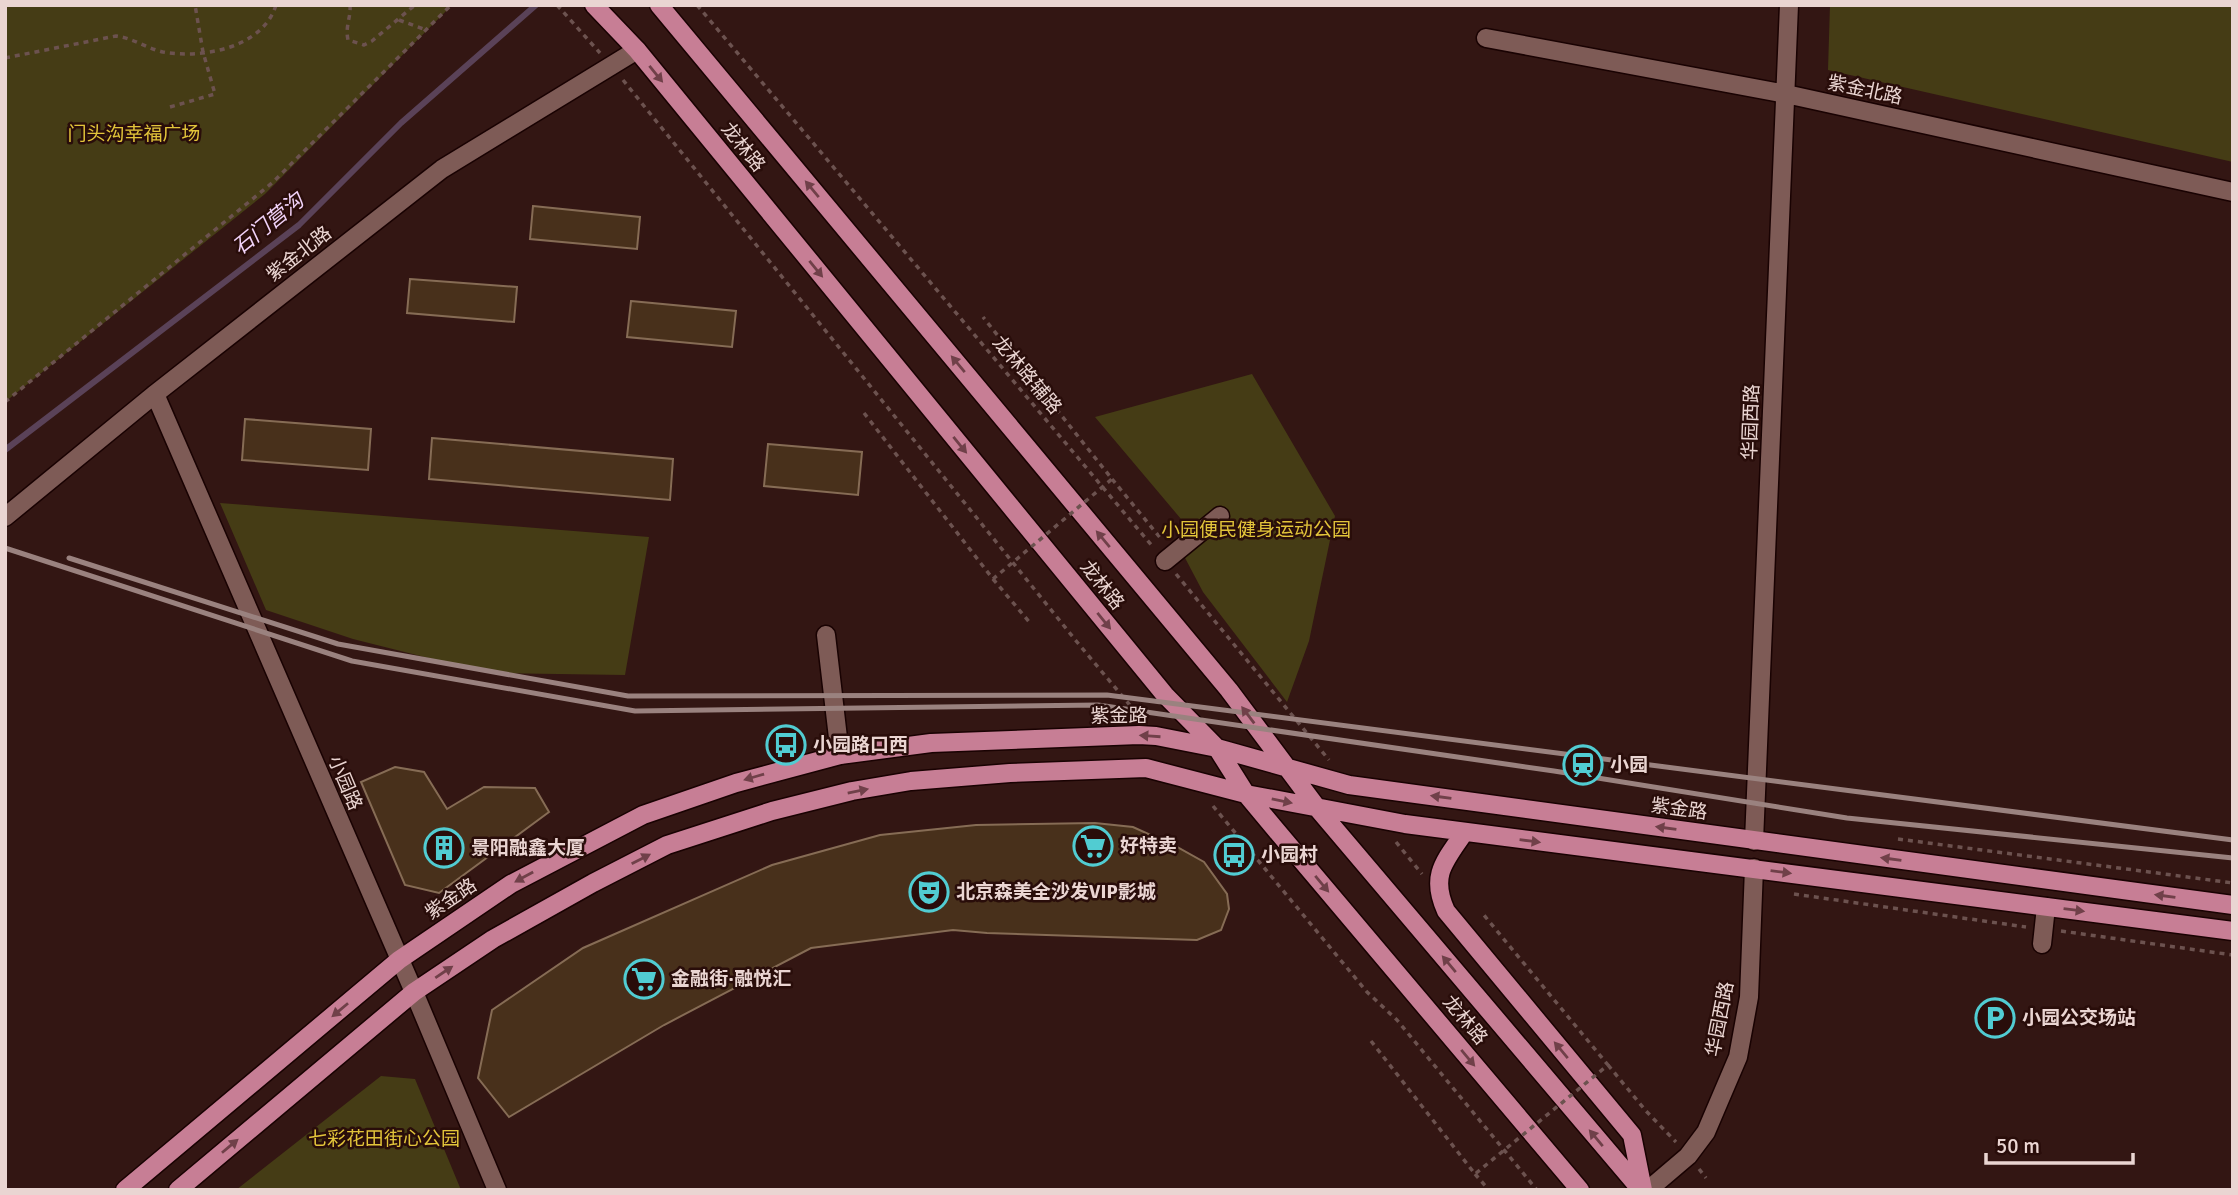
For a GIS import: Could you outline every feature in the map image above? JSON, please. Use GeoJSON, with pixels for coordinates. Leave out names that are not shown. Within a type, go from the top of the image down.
{"type":"FeatureCollection","features":[{"type":"Feature","properties":{"kind":"main road","name":"龙林路"},"geometry":{"type":"LineString","coordinates":[[594,5],[636,50],[1156,684],[1217,748],[1246,794],[1580,1190]]}},
{"type":"Feature","properties":{"kind":"main road","name":"龙林路"},"geometry":{"type":"LineString","coordinates":[[659,5],[1229,690],[1318,809],[1644,1190]]}},
{"type":"Feature","properties":{"kind":"main road","name":"紫金路"},"geometry":{"type":"LineString","coordinates":[[125,1190],[399,960],[511,884],[643,815],[736,783],[840,755],[931,743],[1156,736],[1217,748],[1349,785],[2233,905]]}},
{"type":"Feature","properties":{"kind":"main road"},"geometry":{"type":"LineString","coordinates":[[177,1190],[414,992],[493,939],[667,845],[772,811],[852,791],[911,781],[1010,773],[1146,768],[1246,794],[1318,809],[1464,833],[2233,931]]}},
{"type":"Feature","properties":{"kind":"main road"},"geometry":{"type":"LineString","coordinates":[[1464,833],[1443,863],[1437,880],[1438,895],[1446,911],[1632,1135],[1644,1190]]}},
{"type":"Feature","properties":{"kind":"street","name":"华园西路"},"geometry":{"type":"LineString","coordinates":[[1754,841],[1789,5]]}},
{"type":"Feature","properties":{"kind":"street","name":"紫金北路"},"geometry":{"type":"LineString","coordinates":[[1486,38],[1786,94],[2233,192]]}},
{"type":"Feature","properties":{"kind":"street","name":"紫金北路"},"geometry":{"type":"LineString","coordinates":[[5,517],[155,394],[442,169],[636,50]]}},
{"type":"Feature","properties":{"kind":"street","name":"小园路"},"geometry":{"type":"LineString","coordinates":[[155,394],[497,1190]]}},
{"type":"Feature","properties":{"kind":"street"},"geometry":{"type":"LineString","coordinates":[[1165,561],[1220,516]]}},
{"type":"Feature","properties":{"kind":"street"},"geometry":{"type":"LineString","coordinates":[[826,635],[840,755]]}},
{"type":"Feature","properties":{"kind":"street","name":"华园西路"},"geometry":{"type":"LineString","coordinates":[[1644,1190],[1688,1156],[1706,1132],[1738,1057],[1749,997],[1754,869]]}},
{"type":"Feature","properties":{"kind":"street"},"geometry":{"type":"LineString","coordinates":[[2043,936],[2046,907]]}},
{"type":"Feature","properties":{"kind":"path"},"geometry":{"type":"LineString","coordinates":[[170,107],[215,94],[195,5]]}},
{"type":"Feature","properties":{"kind":"path"},"geometry":{"type":"LineString","coordinates":[[5,58],[116,36],[128,37],[160,51],[188,54],[220,50],[254,36],[272,17],[276,5]]}},
{"type":"Feature","properties":{"kind":"path"},"geometry":{"type":"LineString","coordinates":[[351,5],[351,14],[346,25],[348,40],[364,45],[415,5]]}},
{"type":"Feature","properties":{"kind":"path"},"geometry":{"type":"LineString","coordinates":[[5,402],[272,183],[450,5]]}},
{"type":"Feature","properties":{"kind":"path"},"geometry":{"type":"LineString","coordinates":[[557,5],[612,66],[1059,620],[1156,736]]}},
{"type":"Feature","properties":{"kind":"path","name":"龙林路辅路"},"geometry":{"type":"LineString","coordinates":[[697,5],[1333,765]]}},
{"type":"Feature","properties":{"kind":"path"},"geometry":{"type":"LineString","coordinates":[[399,20],[426,30]]}},
{"type":"Feature","properties":{"kind":"path"},"geometry":{"type":"LineString","coordinates":[[984,317],[1152,528]]}},
{"type":"Feature","properties":{"kind":"path"},"geometry":{"type":"LineString","coordinates":[[864,413],[1031,624]]}},
{"type":"Feature","properties":{"kind":"path"},"geometry":{"type":"LineString","coordinates":[[993,579],[1112,479]]}},
{"type":"Feature","properties":{"kind":"path"},"geometry":{"type":"LineString","coordinates":[[1191,780],[1367,992],[1397,1020],[1537,1190]]}},
{"type":"Feature","properties":{"kind":"path"},"geometry":{"type":"LineString","coordinates":[[1786,888],[1796,895],[2043,936],[2233,955]]}},
{"type":"Feature","properties":{"kind":"path"},"geometry":{"type":"LineString","coordinates":[[1483,914],[1646,1111]]}},
{"type":"Feature","properties":{"kind":"path"},"geometry":{"type":"LineString","coordinates":[[1371,1041],[1489,1190]]}},
{"type":"Feature","properties":{"kind":"path"},"geometry":{"type":"LineString","coordinates":[[1475,1174],[1608,1065]]}},
{"type":"Feature","properties":{"kind":"green space","name":"门头沟幸福广场"},"geometry":{"type":"Polygon","coordinates":[[[5,5],[452,5],[265,194],[5,402],[5,5]]]}},
{"type":"Feature","properties":{"kind":"green space"},"geometry":{"type":"Polygon","coordinates":[[[1830,5],[2233,5],[2233,162],[1828,70],[1830,5]]]}},
{"type":"Feature","properties":{"kind":"green space","name":"小园便民健身运动公园"},"geometry":{"type":"Polygon","coordinates":[[[1252,374],[1335,516],[1309,641],[1287,702],[1203,592],[1184,556],[1181,519],[1095,417],[1252,374]]]}},
{"type":"Feature","properties":{"kind":"green space"},"geometry":{"type":"Polygon","coordinates":[[[220,503],[649,537],[625,675],[488,673],[353,639],[266,610],[220,503]]]}},
{"type":"Feature","properties":{"kind":"green space","name":"七彩花田街心公园"},"geometry":{"type":"Polygon","coordinates":[[[381,1076],[415,1079],[461,1190],[236,1190],[381,1076]]]}},
{"type":"Feature","properties":{"kind":"building"},"geometry":{"type":"Polygon","coordinates":[[[533,206],[640,217],[637,249],[530,239],[533,206]]]}},
{"type":"Feature","properties":{"kind":"building"},"geometry":{"type":"Polygon","coordinates":[[[410,279],[517,287],[514,322],[407,313],[410,279]]]}},
{"type":"Feature","properties":{"kind":"building"},"geometry":{"type":"Polygon","coordinates":[[[631,301],[736,311],[732,347],[627,337],[631,301]]]}},
{"type":"Feature","properties":{"kind":"building"},"geometry":{"type":"Polygon","coordinates":[[[245,419],[371,429],[368,470],[242,460],[245,419]]]}},
{"type":"Feature","properties":{"kind":"building"},"geometry":{"type":"Polygon","coordinates":[[[432,438],[673,459],[670,500],[429,479],[432,438]]]}},
{"type":"Feature","properties":{"kind":"building"},"geometry":{"type":"Polygon","coordinates":[[[768,444],[862,452],[858,495],[764,486],[768,444]]]}},
{"type":"Feature","properties":{"kind":"building","name":"景阳融鑫大厦"},"geometry":{"type":"Polygon","coordinates":[[[395,767],[424,772],[447,809],[484,787],[535,788],[549,812],[439,893],[405,885],[361,782],[395,767]]]}},
{"type":"Feature","properties":{"kind":"building","name":"金融街·融悦汇"},"geometry":{"type":"Polygon","coordinates":[[[1095,823],[1133,827],[1204,862],[1227,894],[1229,909],[1221,930],[1197,940],[953,930],[811,948],[664,1025],[509,1117],[478,1078],[492,1010],[583,948],[772,865],[880,835],[976,825],[1095,823]]]}},
{"type":"Feature","properties":{"kind":"waterway","name":"石门营沟"},"geometry":{"type":"LineString","coordinates":[[5,450],[299,225],[401,123],[536,5]]}},
{"type":"Feature","properties":{"kind":"railway"},"geometry":{"type":"LineString","coordinates":[[5,548],[352,661],[635,711],[1098,705],[1554,771],[1847,818],[2233,858]]}},
{"type":"Feature","properties":{"kind":"railway"},"geometry":{"type":"LineString","coordinates":[[69,558],[338,644],[628,696],[1107,695],[2233,840]]}},
{"type":"Feature","properties":{"kind":"place","name":"小园路口西"},"geometry":{"type":"Point","coordinates":[786,745]}},
{"type":"Feature","properties":{"kind":"place","name":"小园"},"geometry":{"type":"Point","coordinates":[1583,765]}},
{"type":"Feature","properties":{"kind":"place","name":"好特卖"},"geometry":{"type":"Point","coordinates":[1093,846]}},
{"type":"Feature","properties":{"kind":"place","name":"景阳融鑫大厦"},"geometry":{"type":"Point","coordinates":[444,848]}},
{"type":"Feature","properties":{"kind":"place","name":"小园村"},"geometry":{"type":"Point","coordinates":[1234,855]}},
{"type":"Feature","properties":{"kind":"place","name":"北京森美全沙发VIP影城"},"geometry":{"type":"Point","coordinates":[929,892]}},
{"type":"Feature","properties":{"kind":"place","name":"金融街·融悦汇"},"geometry":{"type":"Point","coordinates":[644,979]}},
{"type":"Feature","properties":{"kind":"place","name":"小园公交场站"},"geometry":{"type":"Point","coordinates":[1995,1018]}}]}
